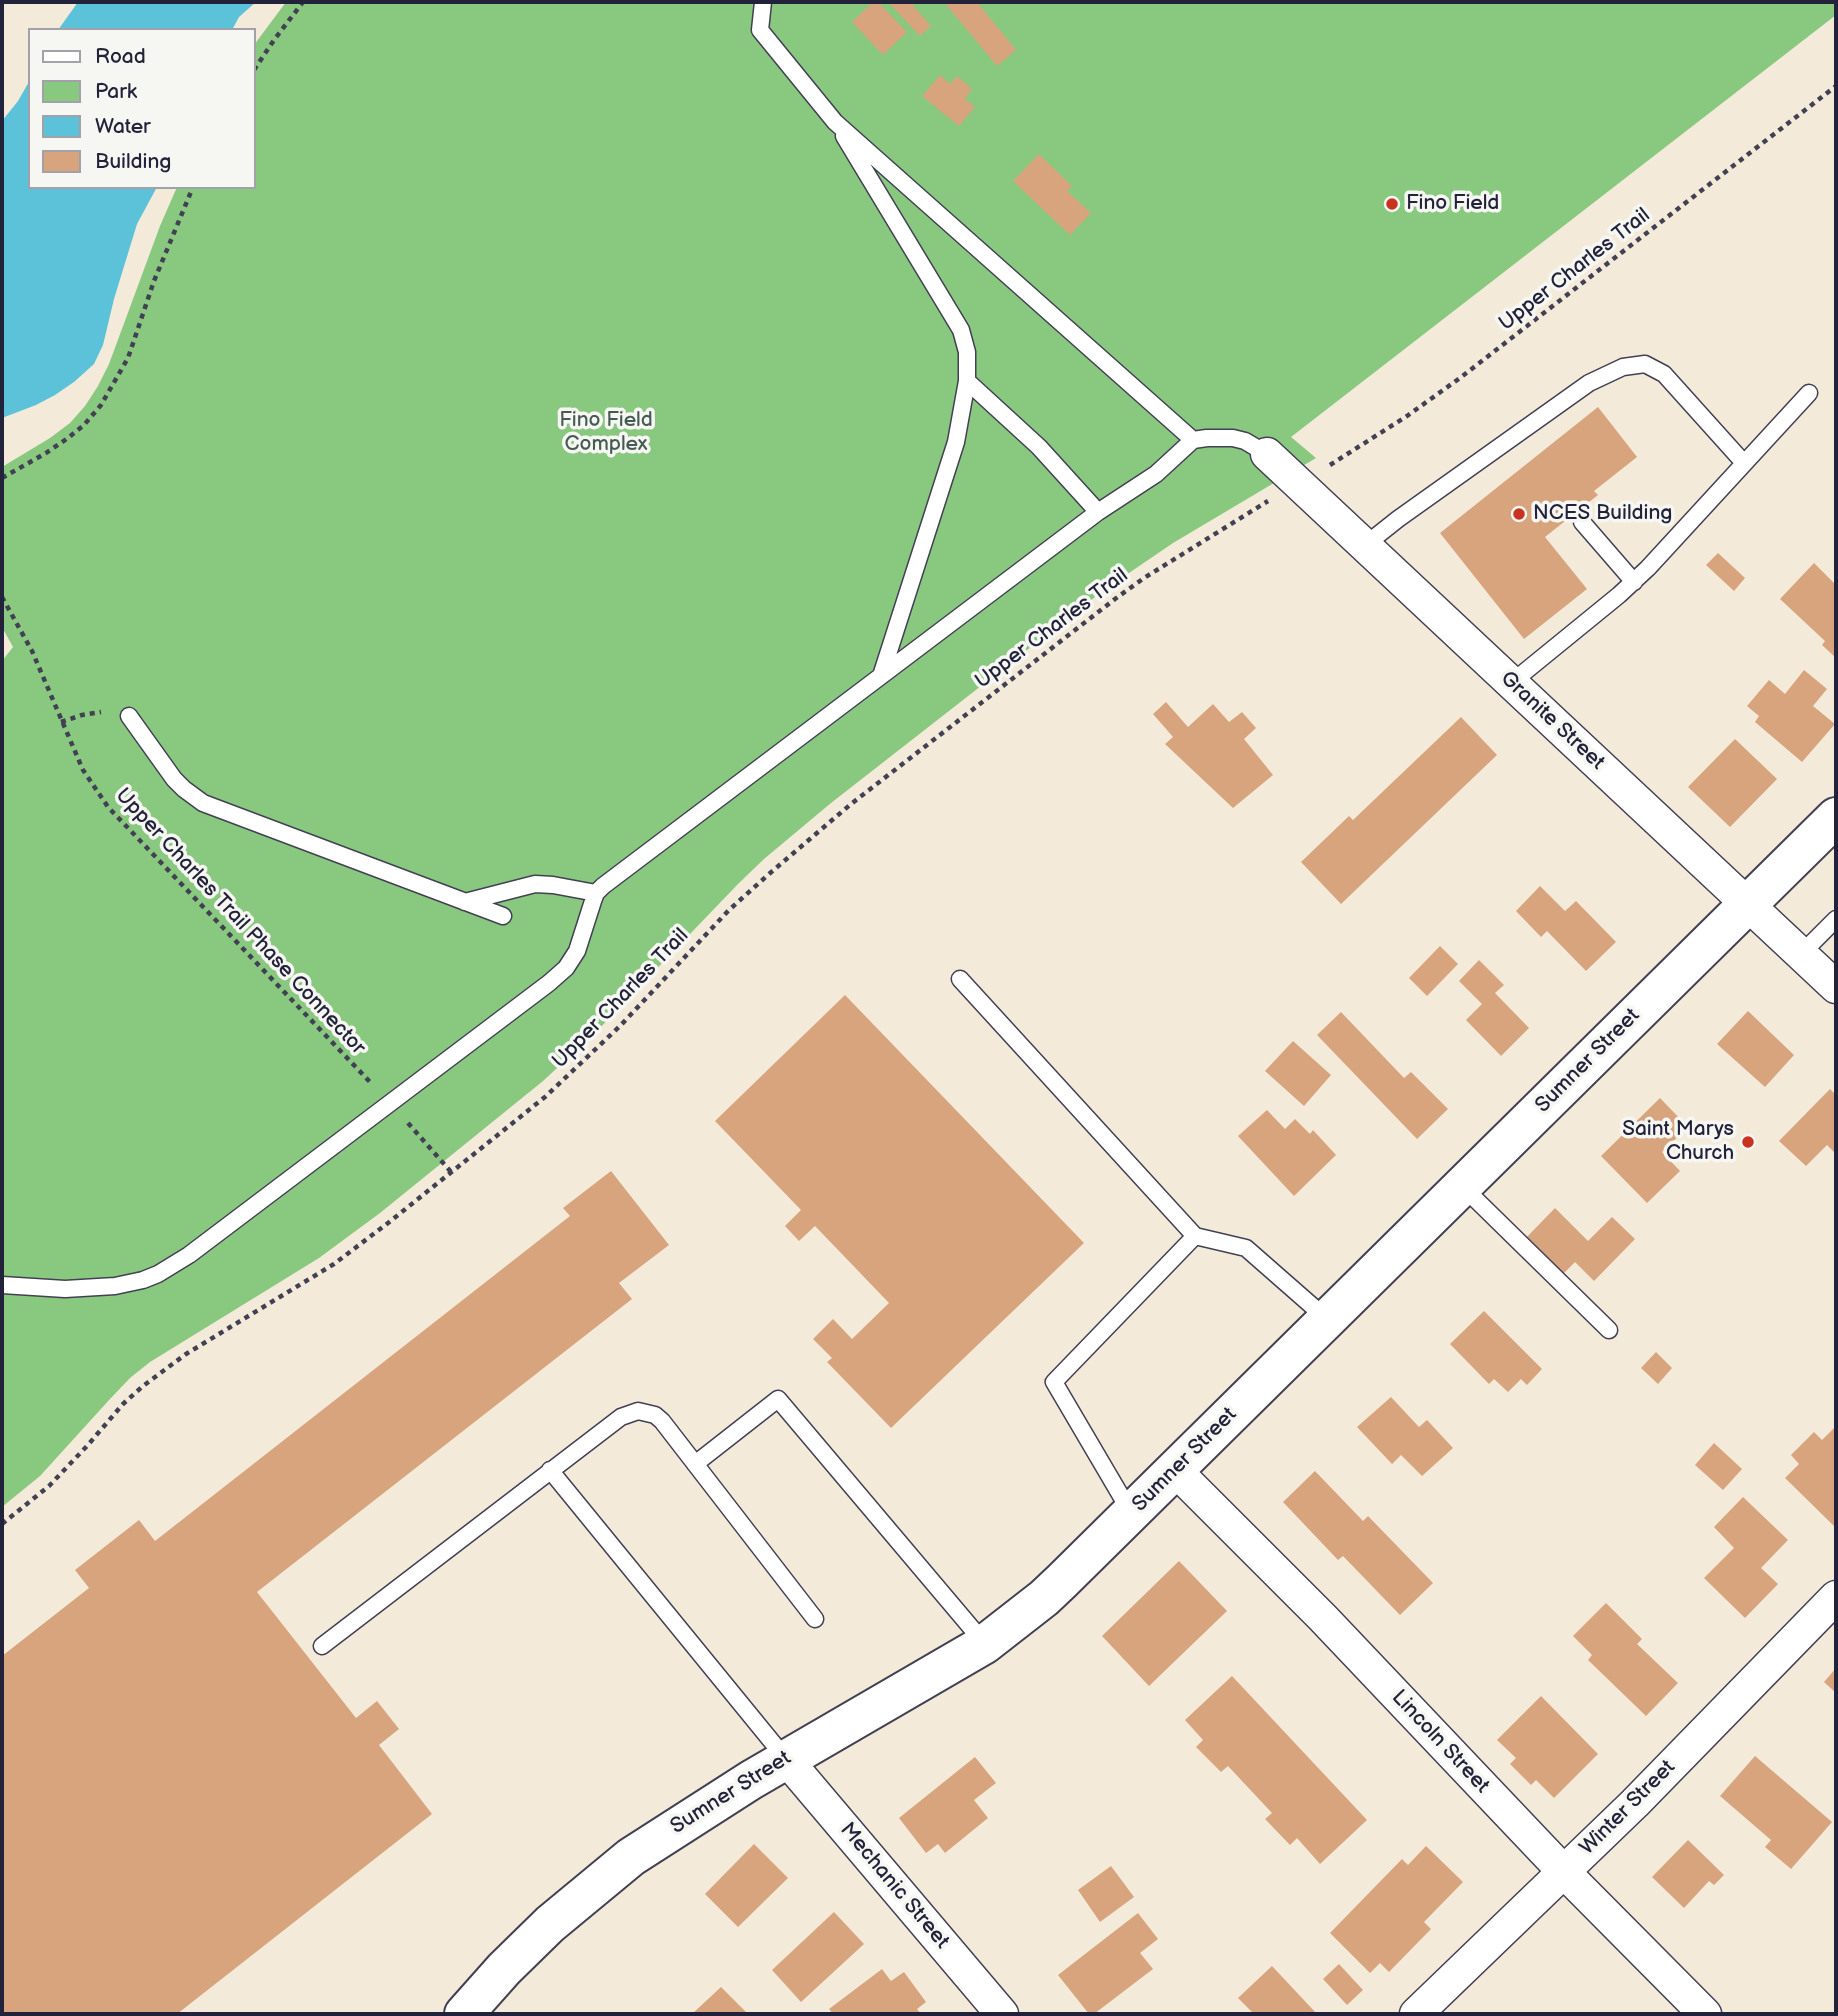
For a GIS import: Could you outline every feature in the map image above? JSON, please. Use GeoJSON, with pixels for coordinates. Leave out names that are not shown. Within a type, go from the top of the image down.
{"type":"FeatureCollection","features":[{"type":"Feature","properties":{"kind":"street","name":"Granite Street"},"geometry":{"type":"LineString","coordinates":[[1267,454],[1836,987]]}},
{"type":"Feature","properties":{"kind":"street","name":"Sumner Street"},"geometry":{"type":"LineString","coordinates":[[464,2014],[550,1924],[604,1878],[661,1837],[786,1759],[985,1644],[1062,1581],[1836,817]]}},
{"type":"Feature","properties":{"kind":"street","name":"Lincoln Street"},"geometry":{"type":"LineString","coordinates":[[1175,1470],[1323,1618],[1563,1872],[1705,2014]]}},
{"type":"Feature","properties":{"kind":"street","name":"Winter Street"},"geometry":{"type":"LineString","coordinates":[[1416,2014],[1635,1803],[1836,1597]]}},
{"type":"Feature","properties":{"kind":"street","name":"Mechanic Street"},"geometry":{"type":"LineString","coordinates":[[786,1759],[1002,2014]]}},
{"type":"Feature","properties":{"kind":"lane"},"geometry":{"type":"LineString","coordinates":[[763,2],[760,30],[835,122],[961,330],[967,352],[967,381],[950,465],[881,676]]}},
{"type":"Feature","properties":{"kind":"lane"},"geometry":{"type":"LineString","coordinates":[[835,122],[1193,440]]}},
{"type":"Feature","properties":{"kind":"lane"},"geometry":{"type":"LineString","coordinates":[[1364,546],[1590,383],[1623,367],[1645,363],[1664,374],[1744,463]]}},
{"type":"Feature","properties":{"kind":"lane"},"geometry":{"type":"LineString","coordinates":[[967,381],[1039,447],[1098,512]]}},
{"type":"Feature","properties":{"kind":"lane"},"geometry":{"type":"LineString","coordinates":[[1511,683],[1634,582],[1809,393]]}},
{"type":"Feature","properties":{"kind":"lane"},"geometry":{"type":"LineString","coordinates":[[2,1285],[82,1289],[116,1286],[158,1274],[204,1245],[550,984],[572,960],[582,940],[596,893],[1098,512],[1156,474],[1193,440],[1233,438],[1245,441],[1267,454]]}},
{"type":"Feature","properties":{"kind":"lane"},"geometry":{"type":"LineString","coordinates":[[1582,522],[1634,582]]}},
{"type":"Feature","properties":{"kind":"lane"},"geometry":{"type":"LineString","coordinates":[[129,716],[174,779],[203,803],[503,916]]}},
{"type":"Feature","properties":{"kind":"lane"},"geometry":{"type":"LineString","coordinates":[[465,902],[544,883],[596,893]]}},
{"type":"Feature","properties":{"kind":"lane"},"geometry":{"type":"LineString","coordinates":[[1801,954],[1836,919]]}},
{"type":"Feature","properties":{"kind":"lane"},"geometry":{"type":"LineString","coordinates":[[960,979],[1195,1236],[1246,1248],[1327,1319]]}},
{"type":"Feature","properties":{"kind":"lane"},"geometry":{"type":"LineString","coordinates":[[1462,1186],[1608,1330]]}},
{"type":"Feature","properties":{"kind":"lane"},"geometry":{"type":"LineString","coordinates":[[1131,1513],[1054,1382],[1195,1236]]}},
{"type":"Feature","properties":{"kind":"lane"},"geometry":{"type":"LineString","coordinates":[[695,1464],[778,1399],[985,1644]]}},
{"type":"Feature","properties":{"kind":"lane"},"geometry":{"type":"LineString","coordinates":[[322,1646],[550,1470],[621,1417],[638,1410],[655,1415],[662,1421],[815,1619]]}},
{"type":"Feature","properties":{"kind":"lane"},"geometry":{"type":"LineString","coordinates":[[550,1470],[786,1759]]}},
{"type":"Feature","properties":{"kind":"path"},"geometry":{"type":"LineString","coordinates":[[256,67],[303,2]]}},
{"type":"Feature","properties":{"kind":"path","name":"Upper Charles Trail"},"geometry":{"type":"LineString","coordinates":[[1325,468],[1407,416],[1460,378],[1836,86]]}},
{"type":"Feature","properties":{"kind":"path"},"geometry":{"type":"LineString","coordinates":[[2,478],[68,438],[84,425],[101,405],[128,358],[154,281],[192,189]]}},
{"type":"Feature","properties":{"kind":"path","name":"Upper Charles Trail"},"geometry":{"type":"LineString","coordinates":[[2,1524],[49,1486],[143,1386],[187,1354],[319,1275],[557,1087],[620,1026],[729,910],[841,812],[1115,599],[1268,501]]}},
{"type":"Feature","properties":{"kind":"path","name":"Upper Charles Trail Phase Connector"},"geometry":{"type":"LineString","coordinates":[[2,597],[32,651],[83,770],[108,807],[391,1104],[451,1172]]}},
{"type":"Feature","properties":{"kind":"path"},"geometry":{"type":"LineString","coordinates":[[61,722],[96,712],[129,716]]}},
{"type":"Feature","properties":{"kind":"green space","name":"Fino Field Complex"},"geometry":{"type":"Polygon","coordinates":[[[286,2],[1836,2],[1836,15],[1291,437],[1316,458],[1173,543],[1104,590],[831,803],[738,884],[595,1033],[543,1081],[380,1213],[319,1258],[150,1362],[130,1378],[40,1476],[2,1507],[2,661],[13,647],[2,627],[2,467],[70,423],[98,386],[109,364],[176,189],[256,189],[256,42],[286,2]]]}},
{"type":"Feature","properties":{"kind":"water"},"geometry":{"type":"Polygon","coordinates":[[[78,2],[256,2],[239,17],[233,28],[59,28],[78,2]]]}},
{"type":"Feature","properties":{"kind":"water"},"geometry":{"type":"Polygon","coordinates":[[[28,84],[28,189],[156,189],[137,224],[103,345],[94,364],[55,395],[2,418],[2,121],[28,84]]]}},
{"type":"Feature","properties":{"kind":"building"},"geometry":{"type":"Polygon","coordinates":[[[873,2],[878,2],[907,32],[883,55],[852,22],[873,2]]]}},
{"type":"Feature","properties":{"kind":"building"},"geometry":{"type":"Polygon","coordinates":[[[888,2],[910,2],[931,26],[920,36],[888,2]]]}},
{"type":"Feature","properties":{"kind":"building"},"geometry":{"type":"Polygon","coordinates":[[[944,2],[977,2],[1016,50],[997,66],[944,2]]]}},
{"type":"Feature","properties":{"kind":"building"},"geometry":{"type":"Polygon","coordinates":[[[940,75],[950,84],[957,76],[972,89],[965,99],[975,107],[959,126],[922,96],[940,75]]]}},
{"type":"Feature","properties":{"kind":"building"},"geometry":{"type":"Polygon","coordinates":[[[1039,154],[1072,186],[1067,191],[1091,213],[1070,235],[1013,181],[1039,154]]]}},
{"type":"Feature","properties":{"kind":"building","name":"NCES Building"},"geometry":{"type":"Polygon","coordinates":[[[1598,407],[1637,457],[1594,491],[1598,495],[1545,537],[1587,589],[1524,639],[1440,533],[1598,407]]]}},
{"type":"Feature","properties":{"kind":"building"},"geometry":{"type":"Polygon","coordinates":[[[1718,553],[1745,578],[1734,591],[1706,565],[1718,553]]]}},
{"type":"Feature","properties":{"kind":"building"},"geometry":{"type":"Polygon","coordinates":[[[1814,563],[1836,585],[1836,658],[1822,645],[1825,641],[1780,599],[1814,563]]]}},
{"type":"Feature","properties":{"kind":"building"},"geometry":{"type":"Polygon","coordinates":[[[1804,670],[1827,689],[1813,706],[1835,724],[1802,762],[1755,722],[1759,716],[1747,706],[1769,680],[1785,694],[1804,670]]]}},
{"type":"Feature","properties":{"kind":"building"},"geometry":{"type":"Polygon","coordinates":[[[1166,702],[1188,727],[1213,704],[1229,722],[1242,712],[1256,728],[1244,739],[1273,775],[1233,808],[1165,744],[1173,737],[1153,714],[1166,702]]]}},
{"type":"Feature","properties":{"kind":"building"},"geometry":{"type":"Polygon","coordinates":[[[1461,717],[1497,755],[1341,904],[1301,862],[1349,816],[1353,820],[1461,717]]]}},
{"type":"Feature","properties":{"kind":"building"},"geometry":{"type":"Polygon","coordinates":[[[1735,739],[1777,779],[1730,827],[1688,787],[1735,739]]]}},
{"type":"Feature","properties":{"kind":"building"},"geometry":{"type":"Polygon","coordinates":[[[1540,886],[1565,911],[1576,901],[1616,942],[1586,971],[1547,931],[1541,937],[1516,911],[1540,886]]]}},
{"type":"Feature","properties":{"kind":"building"},"geometry":{"type":"Polygon","coordinates":[[[1440,946],[1458,964],[1427,996],[1409,978],[1440,946]]]}},
{"type":"Feature","properties":{"kind":"building"},"geometry":{"type":"Polygon","coordinates":[[[1479,960],[1504,985],[1495,993],[1529,1028],[1501,1056],[1466,1020],[1482,1004],[1459,981],[1479,960]]]}},
{"type":"Feature","properties":{"kind":"building"},"geometry":{"type":"Polygon","coordinates":[[[845,995],[1084,1243],[891,1428],[827,1362],[832,1358],[813,1339],[833,1319],[852,1339],[889,1303],[815,1226],[799,1241],[785,1226],[801,1210],[715,1121],[845,995]]]}},
{"type":"Feature","properties":{"kind":"building"},"geometry":{"type":"Polygon","coordinates":[[[1748,1011],[1794,1055],[1765,1087],[1717,1044],[1748,1011]]]}},
{"type":"Feature","properties":{"kind":"building"},"geometry":{"type":"Polygon","coordinates":[[[1341,1012],[1404,1078],[1411,1072],[1448,1109],[1417,1139],[1317,1035],[1341,1012]]]}},
{"type":"Feature","properties":{"kind":"building"},"geometry":{"type":"Polygon","coordinates":[[[1293,1041],[1331,1075],[1304,1106],[1265,1071],[1293,1041]]]}},
{"type":"Feature","properties":{"kind":"building"},"geometry":{"type":"Polygon","coordinates":[[[1830,1089],[1836,1095],[1836,1154],[1827,1145],[1806,1166],[1779,1141],[1830,1089]]]}},
{"type":"Feature","properties":{"kind":"building"},"geometry":{"type":"Polygon","coordinates":[[[1660,1098],[1688,1127],[1662,1152],[1680,1171],[1647,1203],[1601,1156],[1660,1098]]]}},
{"type":"Feature","properties":{"kind":"building"},"geometry":{"type":"Polygon","coordinates":[[[1267,1110],[1285,1129],[1295,1119],[1310,1134],[1313,1130],[1336,1155],[1294,1196],[1238,1136],[1267,1110]]]}},
{"type":"Feature","properties":{"kind":"building"},"geometry":{"type":"Polygon","coordinates":[[[611,1171],[669,1245],[619,1283],[632,1299],[257,1592],[356,1718],[377,1701],[399,1729],[379,1745],[432,1814],[177,2014],[2,2014],[2,1656],[89,1588],[75,1570],[139,1520],[155,1541],[570,1216],[563,1208],[611,1171]]]}},
{"type":"Feature","properties":{"kind":"building"},"geometry":{"type":"Polygon","coordinates":[[[1555,1208],[1588,1241],[1612,1217],[1635,1239],[1594,1281],[1575,1262],[1562,1275],[1525,1239],[1555,1208]]]}},
{"type":"Feature","properties":{"kind":"building"},"geometry":{"type":"Polygon","coordinates":[[[1484,1311],[1542,1369],[1527,1385],[1521,1379],[1508,1392],[1494,1379],[1489,1384],[1450,1344],[1484,1311]]]}},
{"type":"Feature","properties":{"kind":"building"},"geometry":{"type":"Polygon","coordinates":[[[1656,1352],[1672,1368],[1658,1384],[1641,1368],[1656,1352]]]}},
{"type":"Feature","properties":{"kind":"building"},"geometry":{"type":"Polygon","coordinates":[[[1391,1397],[1419,1427],[1427,1420],[1453,1448],[1422,1476],[1401,1455],[1392,1464],[1357,1427],[1391,1397]]]}},
{"type":"Feature","properties":{"kind":"building"},"geometry":{"type":"Polygon","coordinates":[[[1836,1426],[1834,1526],[1785,1478],[1799,1464],[1791,1455],[1814,1432],[1822,1440],[1836,1426]]]}},
{"type":"Feature","properties":{"kind":"building"},"geometry":{"type":"Polygon","coordinates":[[[1714,1443],[1742,1469],[1723,1490],[1695,1465],[1714,1443]]]}},
{"type":"Feature","properties":{"kind":"building"},"geometry":{"type":"Polygon","coordinates":[[[1315,1471],[1363,1521],[1368,1516],[1433,1583],[1400,1615],[1343,1556],[1338,1560],[1283,1502],[1315,1471]]]}},
{"type":"Feature","properties":{"kind":"building"},"geometry":{"type":"Polygon","coordinates":[[[1743,1497],[1788,1540],[1761,1568],[1778,1584],[1745,1618],[1704,1578],[1734,1548],[1714,1527],[1743,1497]]]}},
{"type":"Feature","properties":{"kind":"building"},"geometry":{"type":"Polygon","coordinates":[[[1179,1561],[1227,1611],[1149,1686],[1102,1636],[1179,1561]]]}},
{"type":"Feature","properties":{"kind":"building"},"geometry":{"type":"Polygon","coordinates":[[[1606,1603],[1642,1639],[1637,1644],[1678,1683],[1646,1716],[1588,1660],[1592,1655],[1573,1636],[1606,1603]]]}},
{"type":"Feature","properties":{"kind":"building"},"geometry":{"type":"Polygon","coordinates":[[[1836,1668],[1836,1693],[1824,1682],[1836,1668]]]}},
{"type":"Feature","properties":{"kind":"building"},"geometry":{"type":"Polygon","coordinates":[[[1232,1676],[1367,1820],[1320,1864],[1297,1838],[1290,1845],[1265,1819],[1272,1813],[1228,1766],[1221,1772],[1196,1747],[1203,1740],[1185,1720],[1232,1676]]]}},
{"type":"Feature","properties":{"kind":"building"},"geometry":{"type":"Polygon","coordinates":[[[1541,1696],[1598,1754],[1554,1798],[1536,1780],[1531,1785],[1510,1764],[1516,1758],[1497,1740],[1541,1696]]]}},
{"type":"Feature","properties":{"kind":"building"},"geometry":{"type":"Polygon","coordinates":[[[1755,1756],[1832,1822],[1791,1869],[1765,1847],[1771,1840],[1720,1796],[1755,1756]]]}},
{"type":"Feature","properties":{"kind":"building"},"geometry":{"type":"Polygon","coordinates":[[[975,1757],[996,1783],[974,1800],[988,1818],[945,1853],[938,1844],[926,1853],[899,1818],[975,1757]]]}},
{"type":"Feature","properties":{"kind":"building"},"geometry":{"type":"Polygon","coordinates":[[[1688,1840],[1724,1875],[1714,1885],[1709,1881],[1684,1908],[1652,1877],[1688,1840]]]}},
{"type":"Feature","properties":{"kind":"building"},"geometry":{"type":"Polygon","coordinates":[[[754,1844],[788,1878],[738,1927],[705,1894],[754,1844]]]}},
{"type":"Feature","properties":{"kind":"building"},"geometry":{"type":"Polygon","coordinates":[[[1426,1846],[1463,1882],[1424,1922],[1431,1929],[1389,1972],[1380,1963],[1370,1973],[1330,1933],[1402,1859],[1408,1865],[1426,1846]]]}},
{"type":"Feature","properties":{"kind":"building"},"geometry":{"type":"Polygon","coordinates":[[[1111,1866],[1134,1897],[1100,1922],[1078,1890],[1111,1866]]]}},
{"type":"Feature","properties":{"kind":"building"},"geometry":{"type":"Polygon","coordinates":[[[834,1912],[864,1944],[801,2002],[772,1970],[834,1912]]]}},
{"type":"Feature","properties":{"kind":"building"},"geometry":{"type":"Polygon","coordinates":[[[1138,1913],[1158,1939],[1140,1953],[1153,1969],[1094,2014],[1089,2014],[1058,1975],[1138,1913]]]}},
{"type":"Feature","properties":{"kind":"building"},"geometry":{"type":"Polygon","coordinates":[[[1339,1964],[1363,1990],[1347,2005],[1323,1979],[1339,1964]]]}},
{"type":"Feature","properties":{"kind":"building"},"geometry":{"type":"Polygon","coordinates":[[[1272,1966],[1317,2014],[1254,2014],[1238,1998],[1272,1966]]]}},
{"type":"Feature","properties":{"kind":"building"},"geometry":{"type":"Polygon","coordinates":[[[882,1969],[891,1981],[904,1972],[926,2002],[917,2009],[921,2014],[833,2014],[829,2009],[882,1969]]]}},
{"type":"Feature","properties":{"kind":"building"},"geometry":{"type":"Polygon","coordinates":[[[721,1987],[748,2014],[692,2014],[721,1987]]]}},
{"type":"Feature","properties":{"kind":"place","name":"Fino Field"},"geometry":{"type":"Point","coordinates":[1392,204]}},
{"type":"Feature","properties":{"kind":"place","name":"NCES Building"},"geometry":{"type":"Point","coordinates":[1519,514]}},
{"type":"Feature","properties":{"kind":"place","name":"Saint Marys Church"},"geometry":{"type":"Point","coordinates":[1748,1142]}}]}
